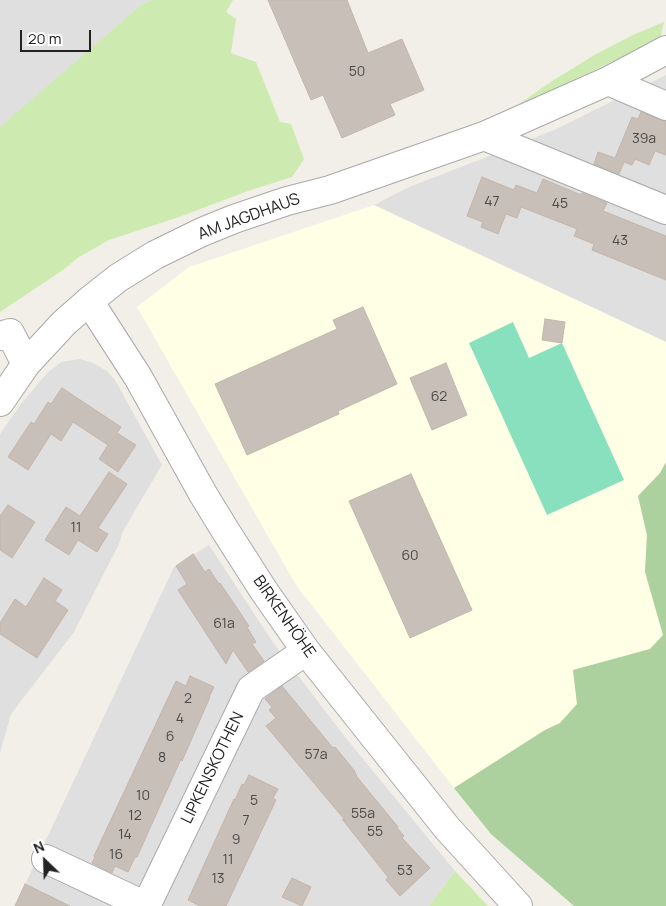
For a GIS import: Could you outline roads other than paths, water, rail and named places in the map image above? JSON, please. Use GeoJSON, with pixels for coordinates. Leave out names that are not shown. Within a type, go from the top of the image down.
{"type":"FeatureCollection","features":[{"type":"Feature","properties":{"kind":"street","name":"AM JAGDHAUS"},"geometry":{"type":"LineString","coordinates":[[0,402],[33,356],[64,323],[118,278],[155,255],[202,232],[243,216],[330,190],[484,136],[608,81],[666,50]]}},
{"type":"Feature","properties":{"kind":"street"},"geometry":{"type":"LineString","coordinates":[[608,81],[666,106]]}},
{"type":"Feature","properties":{"kind":"street"},"geometry":{"type":"LineString","coordinates":[[484,136],[666,210]]}},
{"type":"Feature","properties":{"kind":"street","name":"BIRKENHÖHE"},"geometry":{"type":"LineString","coordinates":[[89,301],[138,377],[225,530],[264,591],[306,651],[447,828],[518,906]]}},
{"type":"Feature","properties":{"kind":"street"},"geometry":{"type":"LineString","coordinates":[[0,336],[10,333],[33,356]]}},
{"type":"Feature","properties":{"kind":"street","name":"LIPKENSKOTHEN"},"geometry":{"type":"LineString","coordinates":[[46,860],[146,906],[252,689],[306,651]]}}]}
